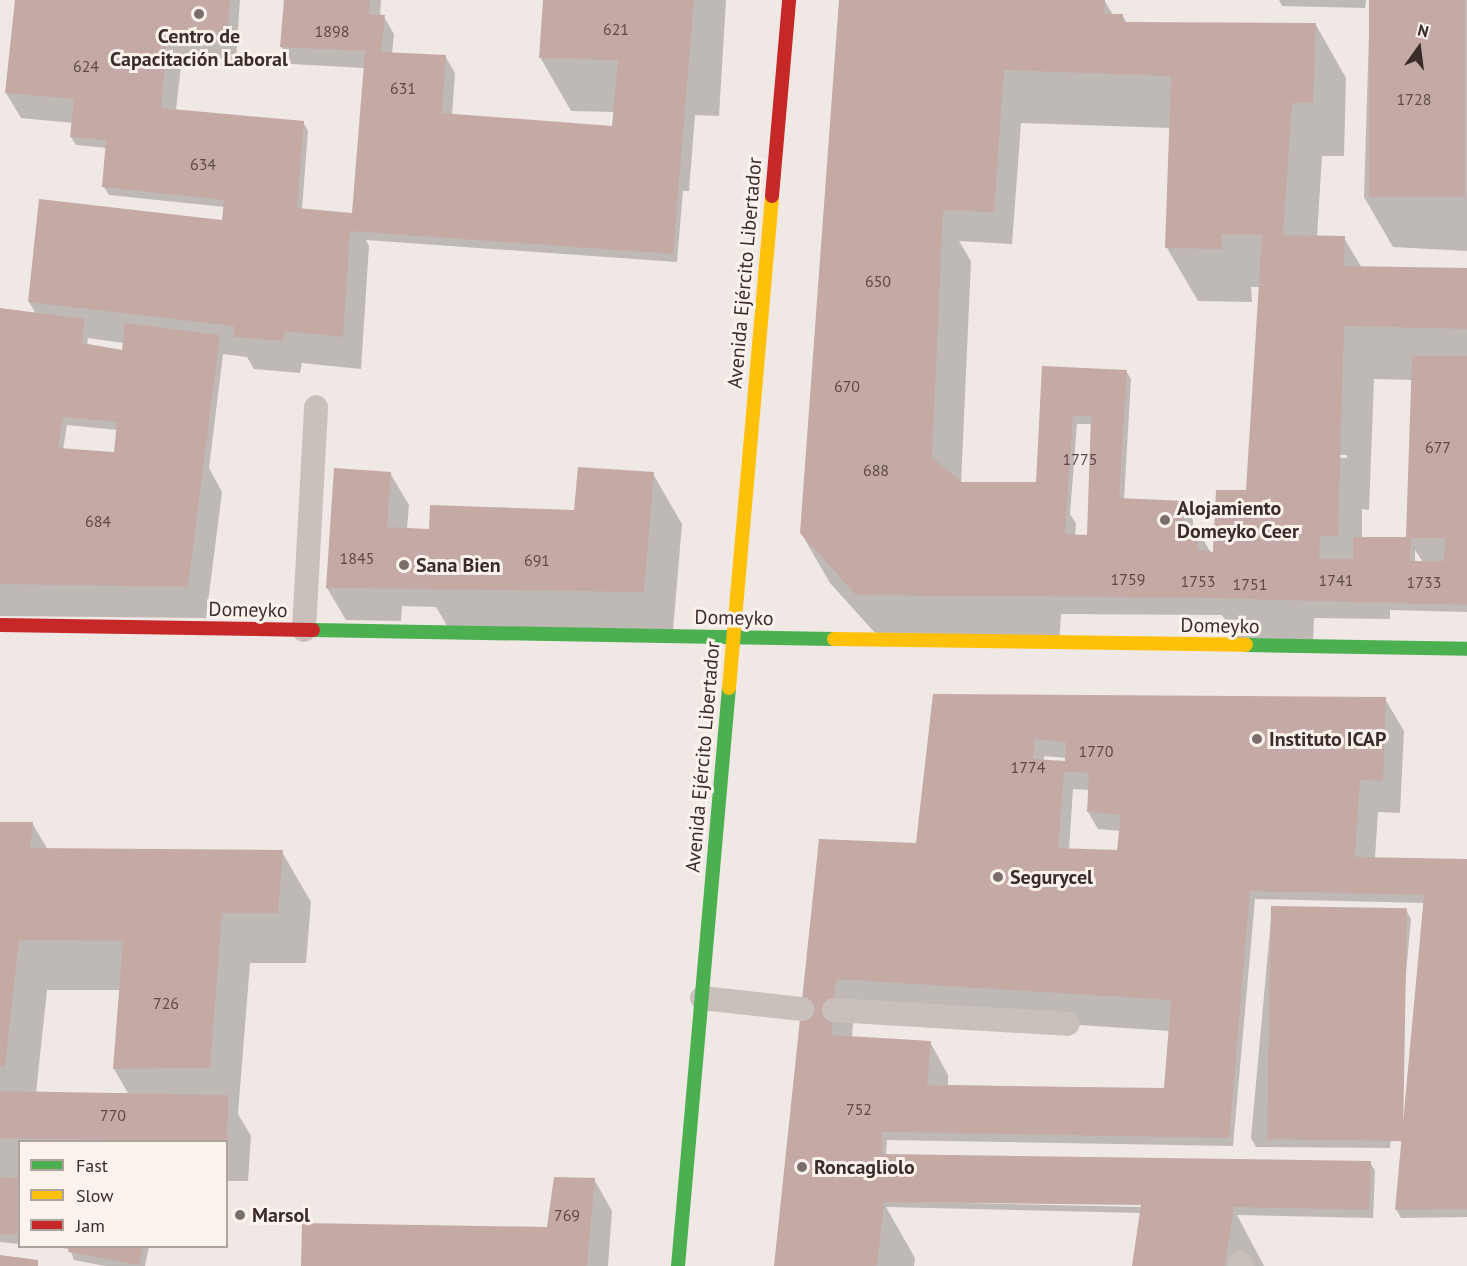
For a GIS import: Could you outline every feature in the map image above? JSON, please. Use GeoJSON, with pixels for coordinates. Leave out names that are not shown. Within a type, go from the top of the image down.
{"type":"FeatureCollection","features":[{"type":"Feature","properties":{"kind":"street","name":"Avenida Ejército Libertador"},"geometry":{"type":"LineString","coordinates":[[678,1266],[789,0]]}},
{"type":"Feature","properties":{"kind":"street","name":"Domeyko"},"geometry":{"type":"LineString","coordinates":[[0,625],[1467,649]]}},
{"type":"Feature","properties":{"kind":"lane"},"geometry":{"type":"LineString","coordinates":[[304,630],[316,407]]}},
{"type":"Feature","properties":{"kind":"lane"},"geometry":{"type":"LineString","coordinates":[[702,998],[802,1009]]}},
{"type":"Feature","properties":{"kind":"lane"},"geometry":{"type":"LineString","coordinates":[[834,1010],[1068,1024]]}},
{"type":"Feature","properties":{"kind":"building"},"geometry":{"type":"Polygon","coordinates":[[[15,0],[230,0],[227,43],[167,39],[161,108],[304,121],[297,208],[352,213],[365,51],[280,47],[284,0],[370,0],[369,14],[385,15],[381,52],[446,55],[442,113],[612,126],[618,60],[539,58],[543,0],[694,0],[673,254],[350,231],[343,337],[284,331],[283,341],[234,337],[234,326],[28,302],[39,199],[222,220],[224,200],[102,187],[106,140],[70,137],[74,99],[5,93],[15,0]]]}},
{"type":"Feature","properties":{"kind":"building"},"geometry":{"type":"Polygon","coordinates":[[[839,0],[1105,0],[1104,14],[1123,14],[1123,22],[1316,23],[1313,103],[1292,103],[1283,235],[1345,236],[1344,266],[1467,268],[1467,329],[1344,326],[1338,536],[1320,536],[1319,559],[1353,559],[1353,537],[1406,537],[1412,356],[1467,356],[1467,605],[1210,598],[856,595],[800,533],[839,0]],[[1004,70],[994,212],[943,210],[932,458],[962,482],[1036,482],[1042,366],[1127,370],[1119,498],[1184,501],[1183,528],[1199,530],[1197,550],[1213,552],[1216,490],[1246,490],[1262,235],[1221,234],[1222,249],[1165,248],[1171,76],[1004,70]],[[1073,416],[1065,534],[1087,535],[1091,416],[1073,416]],[[1411,538],[1410,561],[1444,561],[1445,538],[1411,538]]]}},
{"type":"Feature","properties":{"kind":"building"},"geometry":{"type":"Polygon","coordinates":[[[1369,0],[1465,0],[1465,197],[1369,197],[1369,0]]]}},
{"type":"Feature","properties":{"kind":"building"},"geometry":{"type":"Polygon","coordinates":[[[0,308],[85,319],[82,343],[122,350],[125,323],[220,335],[188,587],[0,584],[0,308]],[[63,417],[58,448],[114,452],[117,422],[63,417]]]}},
{"type":"Feature","properties":{"kind":"building"},"geometry":{"type":"Polygon","coordinates":[[[578,467],[654,472],[644,592],[326,588],[334,468],[391,472],[387,527],[429,529],[430,505],[574,510],[578,467]]]}},
{"type":"Feature","properties":{"kind":"building"},"geometry":{"type":"Polygon","coordinates":[[[933,694],[1386,697],[1383,781],[1360,780],[1355,857],[1467,859],[1467,1209],[1395,1210],[1424,895],[1250,891],[1229,1138],[882,1132],[882,1154],[1371,1161],[1369,1210],[1234,1207],[1225,1266],[1132,1266],[1141,1205],[884,1202],[877,1266],[774,1266],[819,839],[916,843],[933,694]],[[1035,739],[1033,759],[1065,761],[1066,742],[1035,739]],[[1064,772],[1058,848],[1117,850],[1121,815],[1087,812],[1089,773],[1064,772]],[[836,979],[831,1035],[931,1041],[927,1085],[1164,1088],[1171,1000],[836,979]]]}},
{"type":"Feature","properties":{"kind":"building"},"geometry":{"type":"Polygon","coordinates":[[[0,822],[33,822],[30,848],[283,850],[278,913],[222,913],[210,1068],[113,1069],[123,941],[19,940],[5,1067],[0,1066],[0,822]]]}},
{"type":"Feature","properties":{"kind":"building"},"geometry":{"type":"Polygon","coordinates":[[[1271,906],[1407,908],[1403,1141],[1267,1139],[1271,906]]]}},
{"type":"Feature","properties":{"kind":"building"},"geometry":{"type":"Polygon","coordinates":[[[0,1091],[228,1095],[227,1140],[0,1138],[0,1091]]]}},
{"type":"Feature","properties":{"kind":"building"},"geometry":{"type":"Polygon","coordinates":[[[0,1177],[18,1178],[17,1235],[0,1234],[0,1177]]]}},
{"type":"Feature","properties":{"kind":"building"},"geometry":{"type":"Polygon","coordinates":[[[554,1177],[595,1178],[587,1266],[301,1266],[302,1223],[547,1227],[554,1177]]]}},
{"type":"Feature","properties":{"kind":"building"},"geometry":{"type":"Polygon","coordinates":[[[69,1248],[143,1248],[139,1265],[68,1252],[69,1248]]]}},
{"type":"Feature","properties":{"kind":"building"},"geometry":{"type":"Polygon","coordinates":[[[0,1255],[38,1260],[38,1266],[0,1266],[0,1255]]]}},
{"type":"Feature","properties":{"kind":"traffic: fast"},"geometry":{"type":"LineString","coordinates":[[313,630],[834,639]]}},
{"type":"Feature","properties":{"kind":"traffic: fast"},"geometry":{"type":"LineString","coordinates":[[1246,645],[1467,649]]}},
{"type":"Feature","properties":{"kind":"traffic: fast"},"geometry":{"type":"LineString","coordinates":[[678,1266],[729,688]]}},
{"type":"Feature","properties":{"kind":"traffic: slow"},"geometry":{"type":"LineString","coordinates":[[729,688],[772,196]]}},
{"type":"Feature","properties":{"kind":"traffic: slow"},"geometry":{"type":"LineString","coordinates":[[834,639],[1246,645]]}},
{"type":"Feature","properties":{"kind":"traffic: jam"},"geometry":{"type":"LineString","coordinates":[[772,196],[789,0]]}},
{"type":"Feature","properties":{"kind":"traffic: jam"},"geometry":{"type":"LineString","coordinates":[[0,625],[313,630]]}},
{"type":"Feature","properties":{"kind":"place","name":"Centro de Capacitación Laboral"},"geometry":{"type":"Point","coordinates":[199,14]}},
{"type":"Feature","properties":{"kind":"place","name":"Alojamiento Domeyko Ceer"},"geometry":{"type":"Point","coordinates":[1165,520]}},
{"type":"Feature","properties":{"kind":"place","name":"Sana Bien"},"geometry":{"type":"Point","coordinates":[404,565]}},
{"type":"Feature","properties":{"kind":"place","name":"Instituto ICAP"},"geometry":{"type":"Point","coordinates":[1257,739]}},
{"type":"Feature","properties":{"kind":"place","name":"Segurycel"},"geometry":{"type":"Point","coordinates":[998,877]}},
{"type":"Feature","properties":{"kind":"place","name":"Roncagliolo"},"geometry":{"type":"Point","coordinates":[802,1167]}},
{"type":"Feature","properties":{"kind":"place","name":"Marsol"},"geometry":{"type":"Point","coordinates":[240,1215]}}]}
